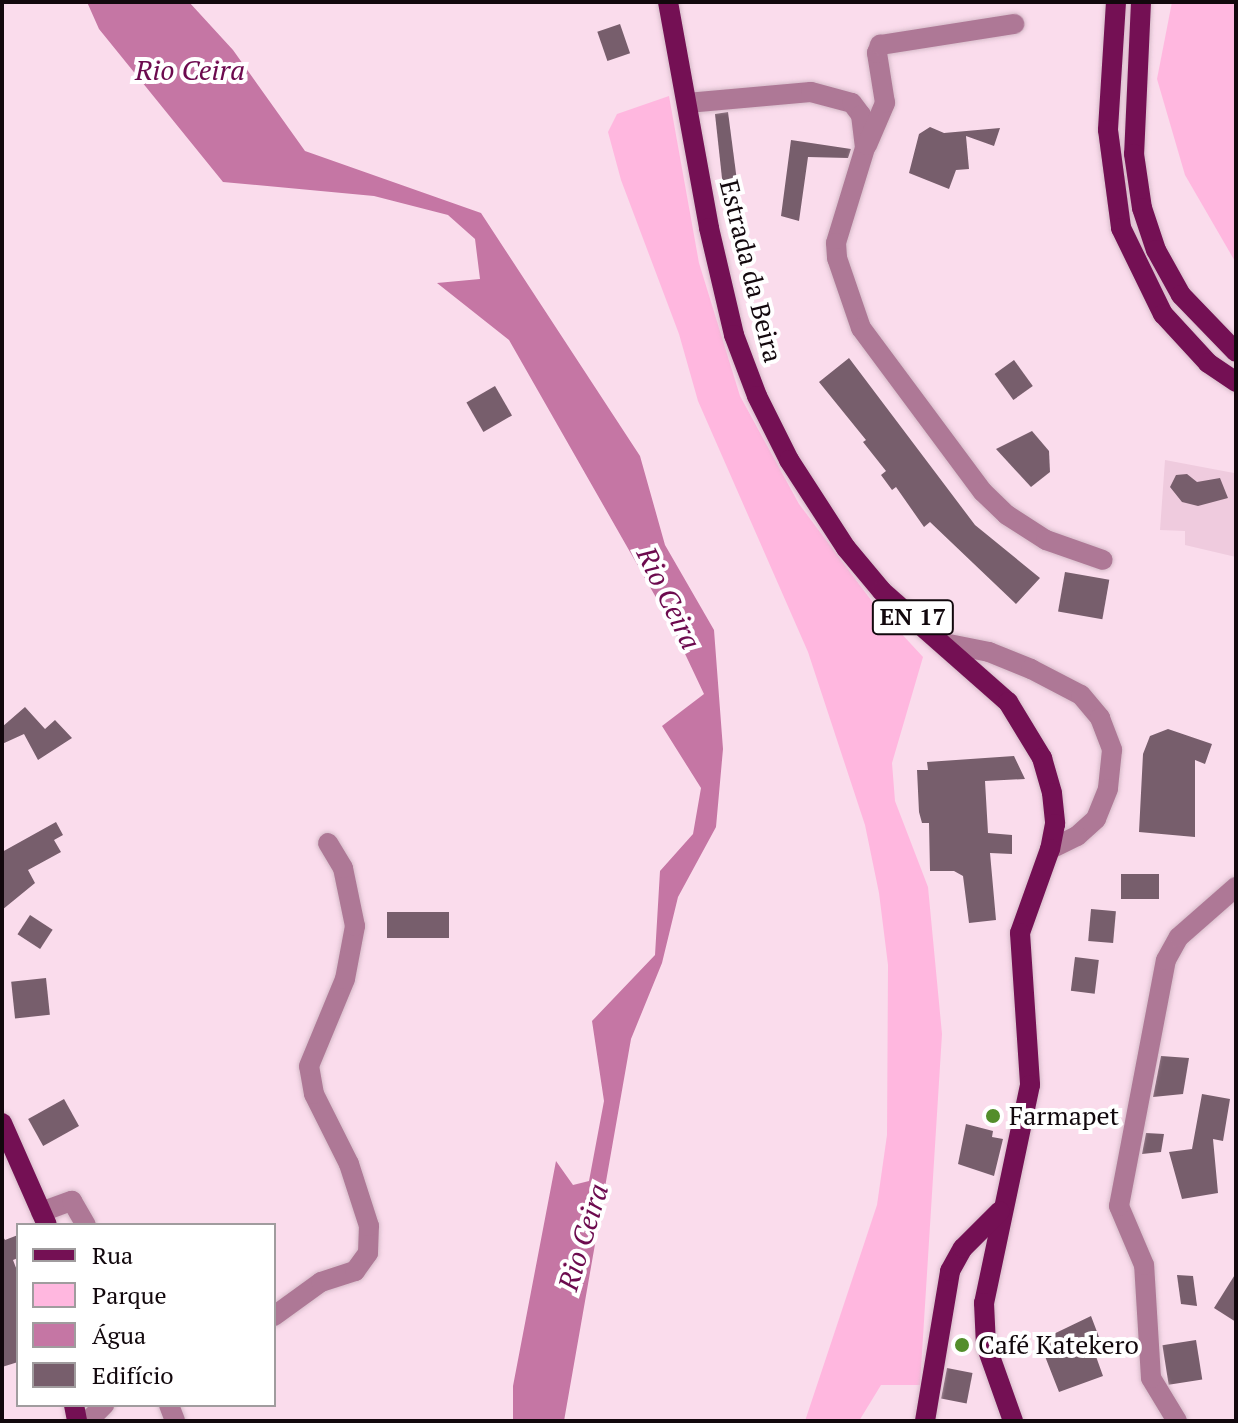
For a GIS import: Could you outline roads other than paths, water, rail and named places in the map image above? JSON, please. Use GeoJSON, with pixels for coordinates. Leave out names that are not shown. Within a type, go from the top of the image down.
{"type":"FeatureCollection","features":[{"type":"Feature","properties":{"kind":"main road","name":"Estrada da Beira"},"geometry":{"type":"LineString","coordinates":[[661,2],[669,12],[734,335],[757,396],[789,460],[846,548],[882,591],[1008,702],[1027,729],[1052,793],[1055,824],[1050,849],[1020,933],[1030,1085],[1000,1211],[984,1303],[986,1345],[1013,1421]]}},
{"type":"Feature","properties":{"kind":"main road"},"geometry":{"type":"LineString","coordinates":[[1116,2],[1108,130],[1121,228],[1163,314],[1208,363],[1236,382]]}},
{"type":"Feature","properties":{"kind":"main road"},"geometry":{"type":"LineString","coordinates":[[1141,2],[1134,154],[1142,208],[1156,250],[1181,295],[1236,352]]}},
{"type":"Feature","properties":{"kind":"main road"},"geometry":{"type":"LineString","coordinates":[[2,1123],[7,1143],[44,1218]]}},
{"type":"Feature","properties":{"kind":"main road"},"geometry":{"type":"LineString","coordinates":[[925,1421],[944,1290],[963,1248],[1000,1211]]}},
{"type":"Feature","properties":{"kind":"main road"},"geometry":{"type":"LineString","coordinates":[[963,1248],[990,1278]]}},
{"type":"Feature","properties":{"kind":"street"},"geometry":{"type":"LineString","coordinates":[[1014,24],[880,45],[877,53],[885,103],[865,148],[836,243],[843,285],[861,328],[983,492],[1007,515],[1046,540],[1103,560]]}},
{"type":"Feature","properties":{"kind":"street"},"geometry":{"type":"LineString","coordinates":[[687,103],[781,93],[836,96],[861,115],[865,148]]}},
{"type":"Feature","properties":{"kind":"street"},"geometry":{"type":"LineString","coordinates":[[944,643],[989,652],[1031,669],[1081,695],[1100,718],[1112,750],[1108,789],[1096,819],[1077,836],[1050,849]]}},
{"type":"Feature","properties":{"kind":"street"},"geometry":{"type":"LineString","coordinates":[[276,1315],[321,1282],[355,1271],[368,1253],[369,1226],[349,1164],[314,1094],[309,1066],[345,979],[355,926],[343,868],[328,843]]}},
{"type":"Feature","properties":{"kind":"street"},"geometry":{"type":"LineString","coordinates":[[1177,1421],[1151,1378],[1144,1265],[1119,1206],[1166,960],[1179,937],[1236,887]]}},
{"type":"Feature","properties":{"kind":"street"},"geometry":{"type":"LineString","coordinates":[[44,1218],[72,1201],[85,1223]]}},
{"type":"Feature","properties":{"kind":"water","name":"Rio Ceira"},"geometry":{"type":"Polygon","coordinates":[[[87,2],[189,2],[233,50],[305,151],[481,213],[640,456],[665,545],[714,630],[723,749],[716,827],[678,897],[662,963],[631,1039],[564,1421],[513,1421],[513,1386],[556,1161],[573,1185],[589,1181],[604,1101],[592,1021],[655,955],[660,871],[693,834],[701,788],[662,726],[704,694],[670,622],[509,340],[437,283],[480,279],[475,239],[448,215],[374,196],[223,182],[99,29],[87,2]]]}},
{"type":"Feature","properties":{"kind":"place","name":"Farmapet"},"geometry":{"type":"Point","coordinates":[993,1116]}},
{"type":"Feature","properties":{"kind":"place","name":"Café Katekero"},"geometry":{"type":"Point","coordinates":[962,1345]}}]}
